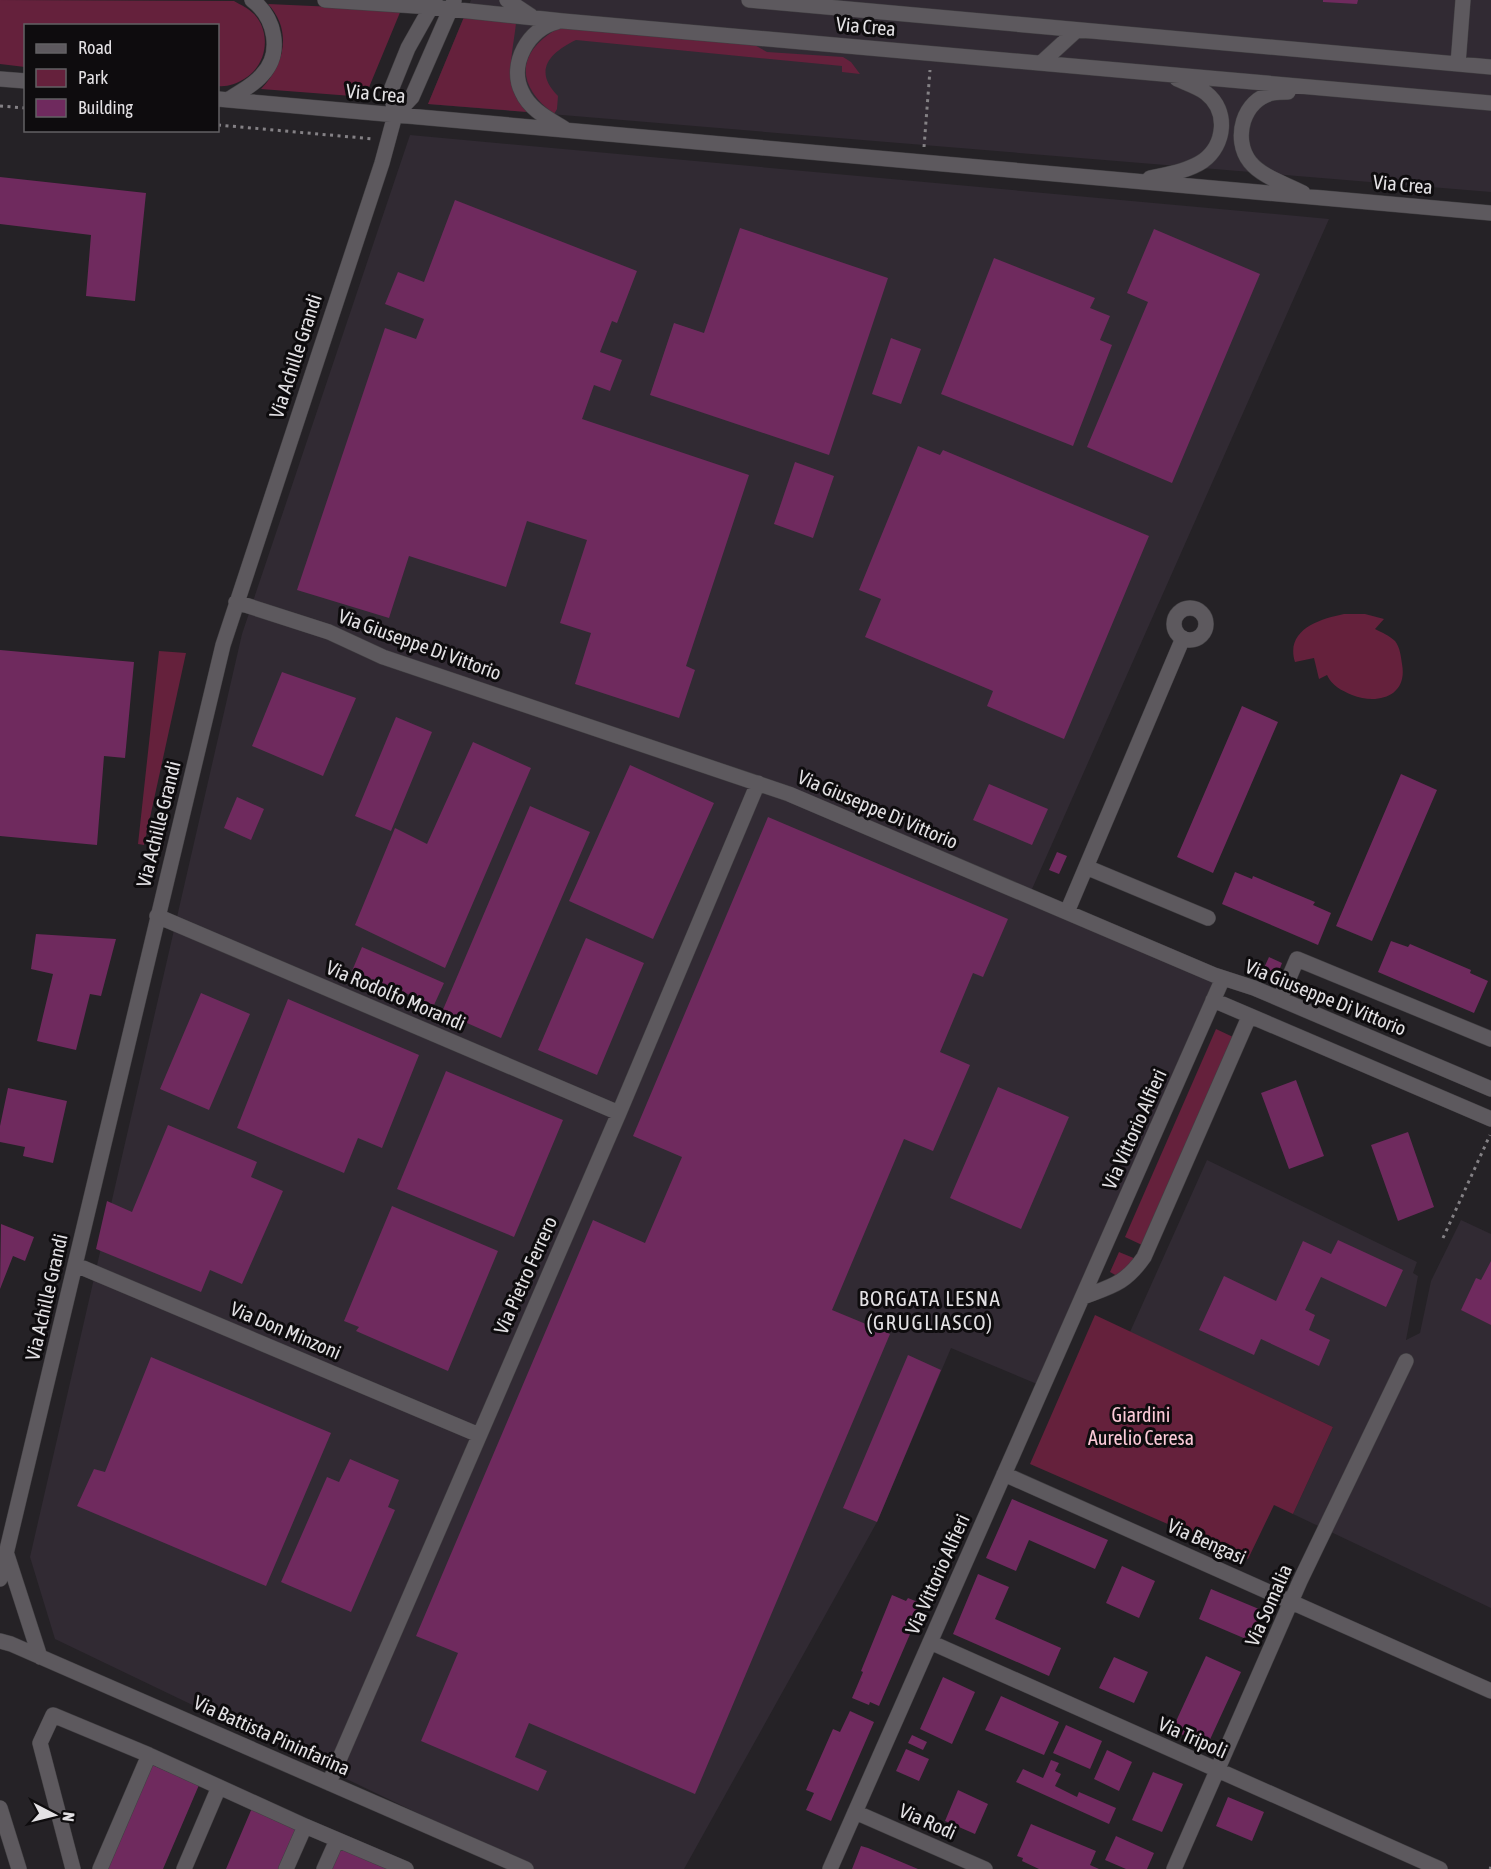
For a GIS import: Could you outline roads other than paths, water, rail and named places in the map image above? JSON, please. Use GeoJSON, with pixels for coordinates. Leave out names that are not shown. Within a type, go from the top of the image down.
{"type":"FeatureCollection","features":[{"type":"Feature","properties":{"kind":"street"},"geometry":{"type":"LineString","coordinates":[[223,99],[251,86],[269,66],[273,55],[274,34],[271,23],[259,5],[252,0]]}},
{"type":"Feature","properties":{"kind":"street","name":"Via Crea"},"geometry":{"type":"LineString","coordinates":[[326,0],[452,4],[563,21],[1491,103]]}},
{"type":"Feature","properties":{"kind":"street"},"geometry":{"type":"LineString","coordinates":[[507,0],[534,18]]}},
{"type":"Feature","properties":{"kind":"street"},"geometry":{"type":"LineString","coordinates":[[748,0],[1491,67]]}},
{"type":"Feature","properties":{"kind":"street"},"geometry":{"type":"LineString","coordinates":[[1458,64],[1463,0]]}},
{"type":"Feature","properties":{"kind":"street"},"geometry":{"type":"LineString","coordinates":[[396,115],[391,90],[408,48],[433,3]]}},
{"type":"Feature","properties":{"kind":"street"},"geometry":{"type":"LineString","coordinates":[[396,115],[412,97],[452,4]]}},
{"type":"Feature","properties":{"kind":"street","name":"Via Crea"},"geometry":{"type":"LineString","coordinates":[[563,21],[547,24],[535,33],[524,47],[519,62],[518,78],[522,92],[532,106],[567,130]]}},
{"type":"Feature","properties":{"kind":"street"},"geometry":{"type":"LineString","coordinates":[[1041,63],[1077,30]]}},
{"type":"Feature","properties":{"kind":"street","name":"Via Crea"},"geometry":{"type":"LineString","coordinates":[[1139,181],[1189,168],[1202,162],[1218,145],[1221,135],[1220,111],[1206,92],[1166,74]]}},
{"type":"Feature","properties":{"kind":"street"},"geometry":{"type":"LineString","coordinates":[[0,79],[24,81]]}},
{"type":"Feature","properties":{"kind":"street","name":"Via Crea"},"geometry":{"type":"LineString","coordinates":[[1311,197],[1259,171],[1249,161],[1241,138],[1242,126],[1253,104],[1272,93],[1335,89]]}},
{"type":"Feature","properties":{"kind":"street","name":"Via Crea"},"geometry":{"type":"LineString","coordinates":[[223,99],[1491,213]]}},
{"type":"Feature","properties":{"kind":"street","name":"Via Achille Grandi"},"geometry":{"type":"LineString","coordinates":[[0,1579],[3,1557],[76,1265],[220,657],[396,115]]}},
{"type":"Feature","properties":{"kind":"street","name":"Via Giuseppe Di Vittorio"},"geometry":{"type":"LineString","coordinates":[[236,602],[329,632],[383,657],[758,783],[1491,1089]]}},
{"type":"Feature","properties":{"kind":"street"},"geometry":{"type":"LineString","coordinates":[[1066,912],[1183,638]]}},
{"type":"Feature","properties":{"kind":"street","name":"Via Pietro Ferrero"},"geometry":{"type":"LineString","coordinates":[[329,1783],[619,1113],[758,783]]}},
{"type":"Feature","properties":{"kind":"street"},"geometry":{"type":"LineString","coordinates":[[1086,867],[1208,918]]}},
{"type":"Feature","properties":{"kind":"street","name":"Via Rodolfo Morandi"},"geometry":{"type":"LineString","coordinates":[[158,916],[619,1113]]}},
{"type":"Feature","properties":{"kind":"street"},"geometry":{"type":"LineString","coordinates":[[1280,999],[1297,959],[1491,1039]]}},
{"type":"Feature","properties":{"kind":"street","name":"Via Vittorio Alfieri"},"geometry":{"type":"LineString","coordinates":[[830,1869],[1223,978]]}},
{"type":"Feature","properties":{"kind":"street"},"geometry":{"type":"LineString","coordinates":[[1213,1000],[1393,1077],[1490,1127]]}},
{"type":"Feature","properties":{"kind":"street"},"geometry":{"type":"LineString","coordinates":[[1083,1297],[1122,1282],[1144,1257],[1249,1017]]}},
{"type":"Feature","properties":{"kind":"street"},"geometry":{"type":"LineString","coordinates":[[1393,1077],[1404,1052]]}},
{"type":"Feature","properties":{"kind":"street","name":"Via Don Minzoni"},"geometry":{"type":"LineString","coordinates":[[76,1265],[479,1435]]}},
{"type":"Feature","properties":{"kind":"street","name":"Via Somalia"},"geometry":{"type":"LineString","coordinates":[[1174,1869],[1292,1602],[1406,1361]]}},
{"type":"Feature","properties":{"kind":"street","name":"Via Bengasi"},"geometry":{"type":"LineString","coordinates":[[1004,1474],[1491,1691]]}},
{"type":"Feature","properties":{"kind":"street"},"geometry":{"type":"LineString","coordinates":[[3,1557],[40,1657]]}},
{"type":"Feature","properties":{"kind":"street","name":"Via Battista Pininfarina"},"geometry":{"type":"LineString","coordinates":[[0,1641],[526,1869]]}},
{"type":"Feature","properties":{"kind":"street","name":"Via Tripoli"},"geometry":{"type":"LineString","coordinates":[[930,1642],[1440,1869]]}},
{"type":"Feature","properties":{"kind":"street"},"geometry":{"type":"LineString","coordinates":[[73,1869],[40,1743],[53,1715],[406,1869]]}},
{"type":"Feature","properties":{"kind":"street"},"geometry":{"type":"LineString","coordinates":[[100,1869],[149,1755]]}},
{"type":"Feature","properties":{"kind":"street"},"geometry":{"type":"LineString","coordinates":[[184,1869],[219,1787]]}},
{"type":"Feature","properties":{"kind":"street"},"geometry":{"type":"LineString","coordinates":[[0,1808],[19,1869]]}},
{"type":"Feature","properties":{"kind":"street","name":"Via Rodi"},"geometry":{"type":"LineString","coordinates":[[855,1812],[984,1869]]}},
{"type":"Feature","properties":{"kind":"street"},"geometry":{"type":"LineString","coordinates":[[286,1869],[304,1826]]}},
{"type":"Feature","properties":{"kind":"street"},"geometry":{"type":"LineString","coordinates":[[324,1869],[337,1840]]}},
{"type":"Feature","properties":{"kind":"district","name":"BORGATA LESNA (GRUGLIASCO)"},"geometry":{"type":"Point","coordinates":[930,1310]}},
{"type":"Feature","properties":{"kind":"park label","name":"Giardini Aurelio Ceresa"},"geometry":{"type":"Point","coordinates":[1141,1426]}}]}
